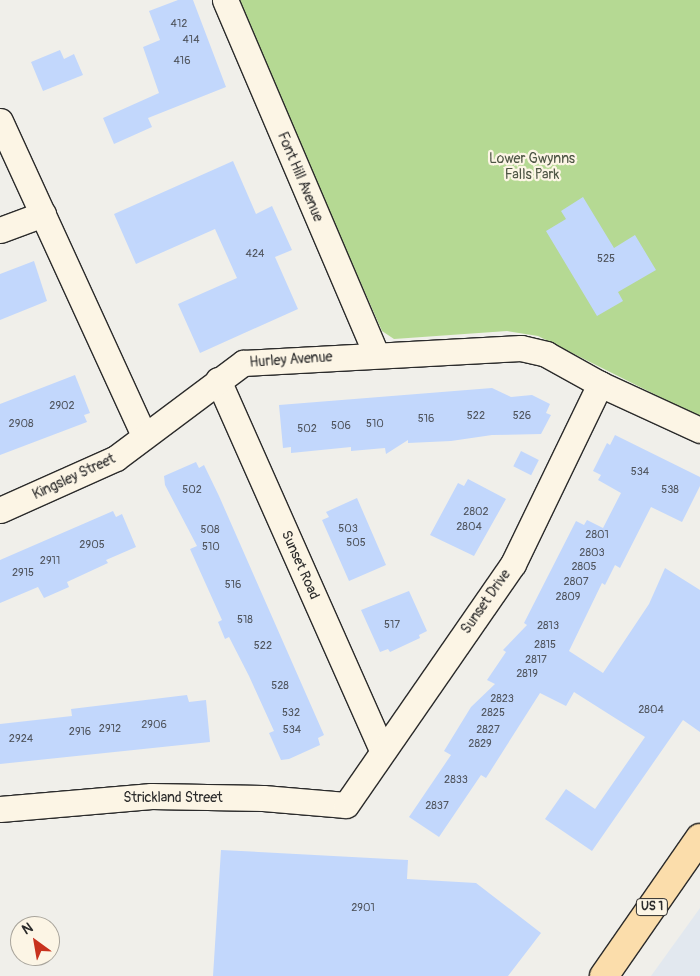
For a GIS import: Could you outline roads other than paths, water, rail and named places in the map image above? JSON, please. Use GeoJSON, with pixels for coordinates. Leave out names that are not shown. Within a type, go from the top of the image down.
{"type":"FeatureCollection","features":[{"type":"Feature","properties":{"kind":"main road","name":"US 1"},"geometry":{"type":"LineString","coordinates":[[604,976],[700,838]]}},
{"type":"Feature","properties":{"kind":"street","name":"Font Hill Avenue"},"geometry":{"type":"LineString","coordinates":[[225,0],[376,354]]}},
{"type":"Feature","properties":{"kind":"street"},"geometry":{"type":"LineString","coordinates":[[0,121],[144,436]]}},
{"type":"Feature","properties":{"kind":"street"},"geometry":{"type":"LineString","coordinates":[[0,230],[43,214]]}},
{"type":"Feature","properties":{"kind":"street","name":"Hurley Avenue"},"geometry":{"type":"LineString","coordinates":[[144,436],[243,363],[376,354],[521,348],[546,354],[600,384],[700,430]]}},
{"type":"Feature","properties":{"kind":"street","name":"Sunset Road"},"geometry":{"type":"LineString","coordinates":[[218,380],[382,750]]}},
{"type":"Feature","properties":{"kind":"street","name":"Sunset Drive"},"geometry":{"type":"LineString","coordinates":[[346,805],[382,750],[513,564],[600,384]]}},
{"type":"Feature","properties":{"kind":"street","name":"Kingsley Street"},"geometry":{"type":"LineString","coordinates":[[0,510],[116,458],[144,436]]}},
{"type":"Feature","properties":{"kind":"street","name":"Strickland Street"},"geometry":{"type":"LineString","coordinates":[[0,809],[152,796],[263,798],[346,805]]}},
{"type":"Feature","properties":{"kind":"park label","name":"Lower Gwynns Falls Park"},"geometry":{"type":"Point","coordinates":[532,168]}}]}
